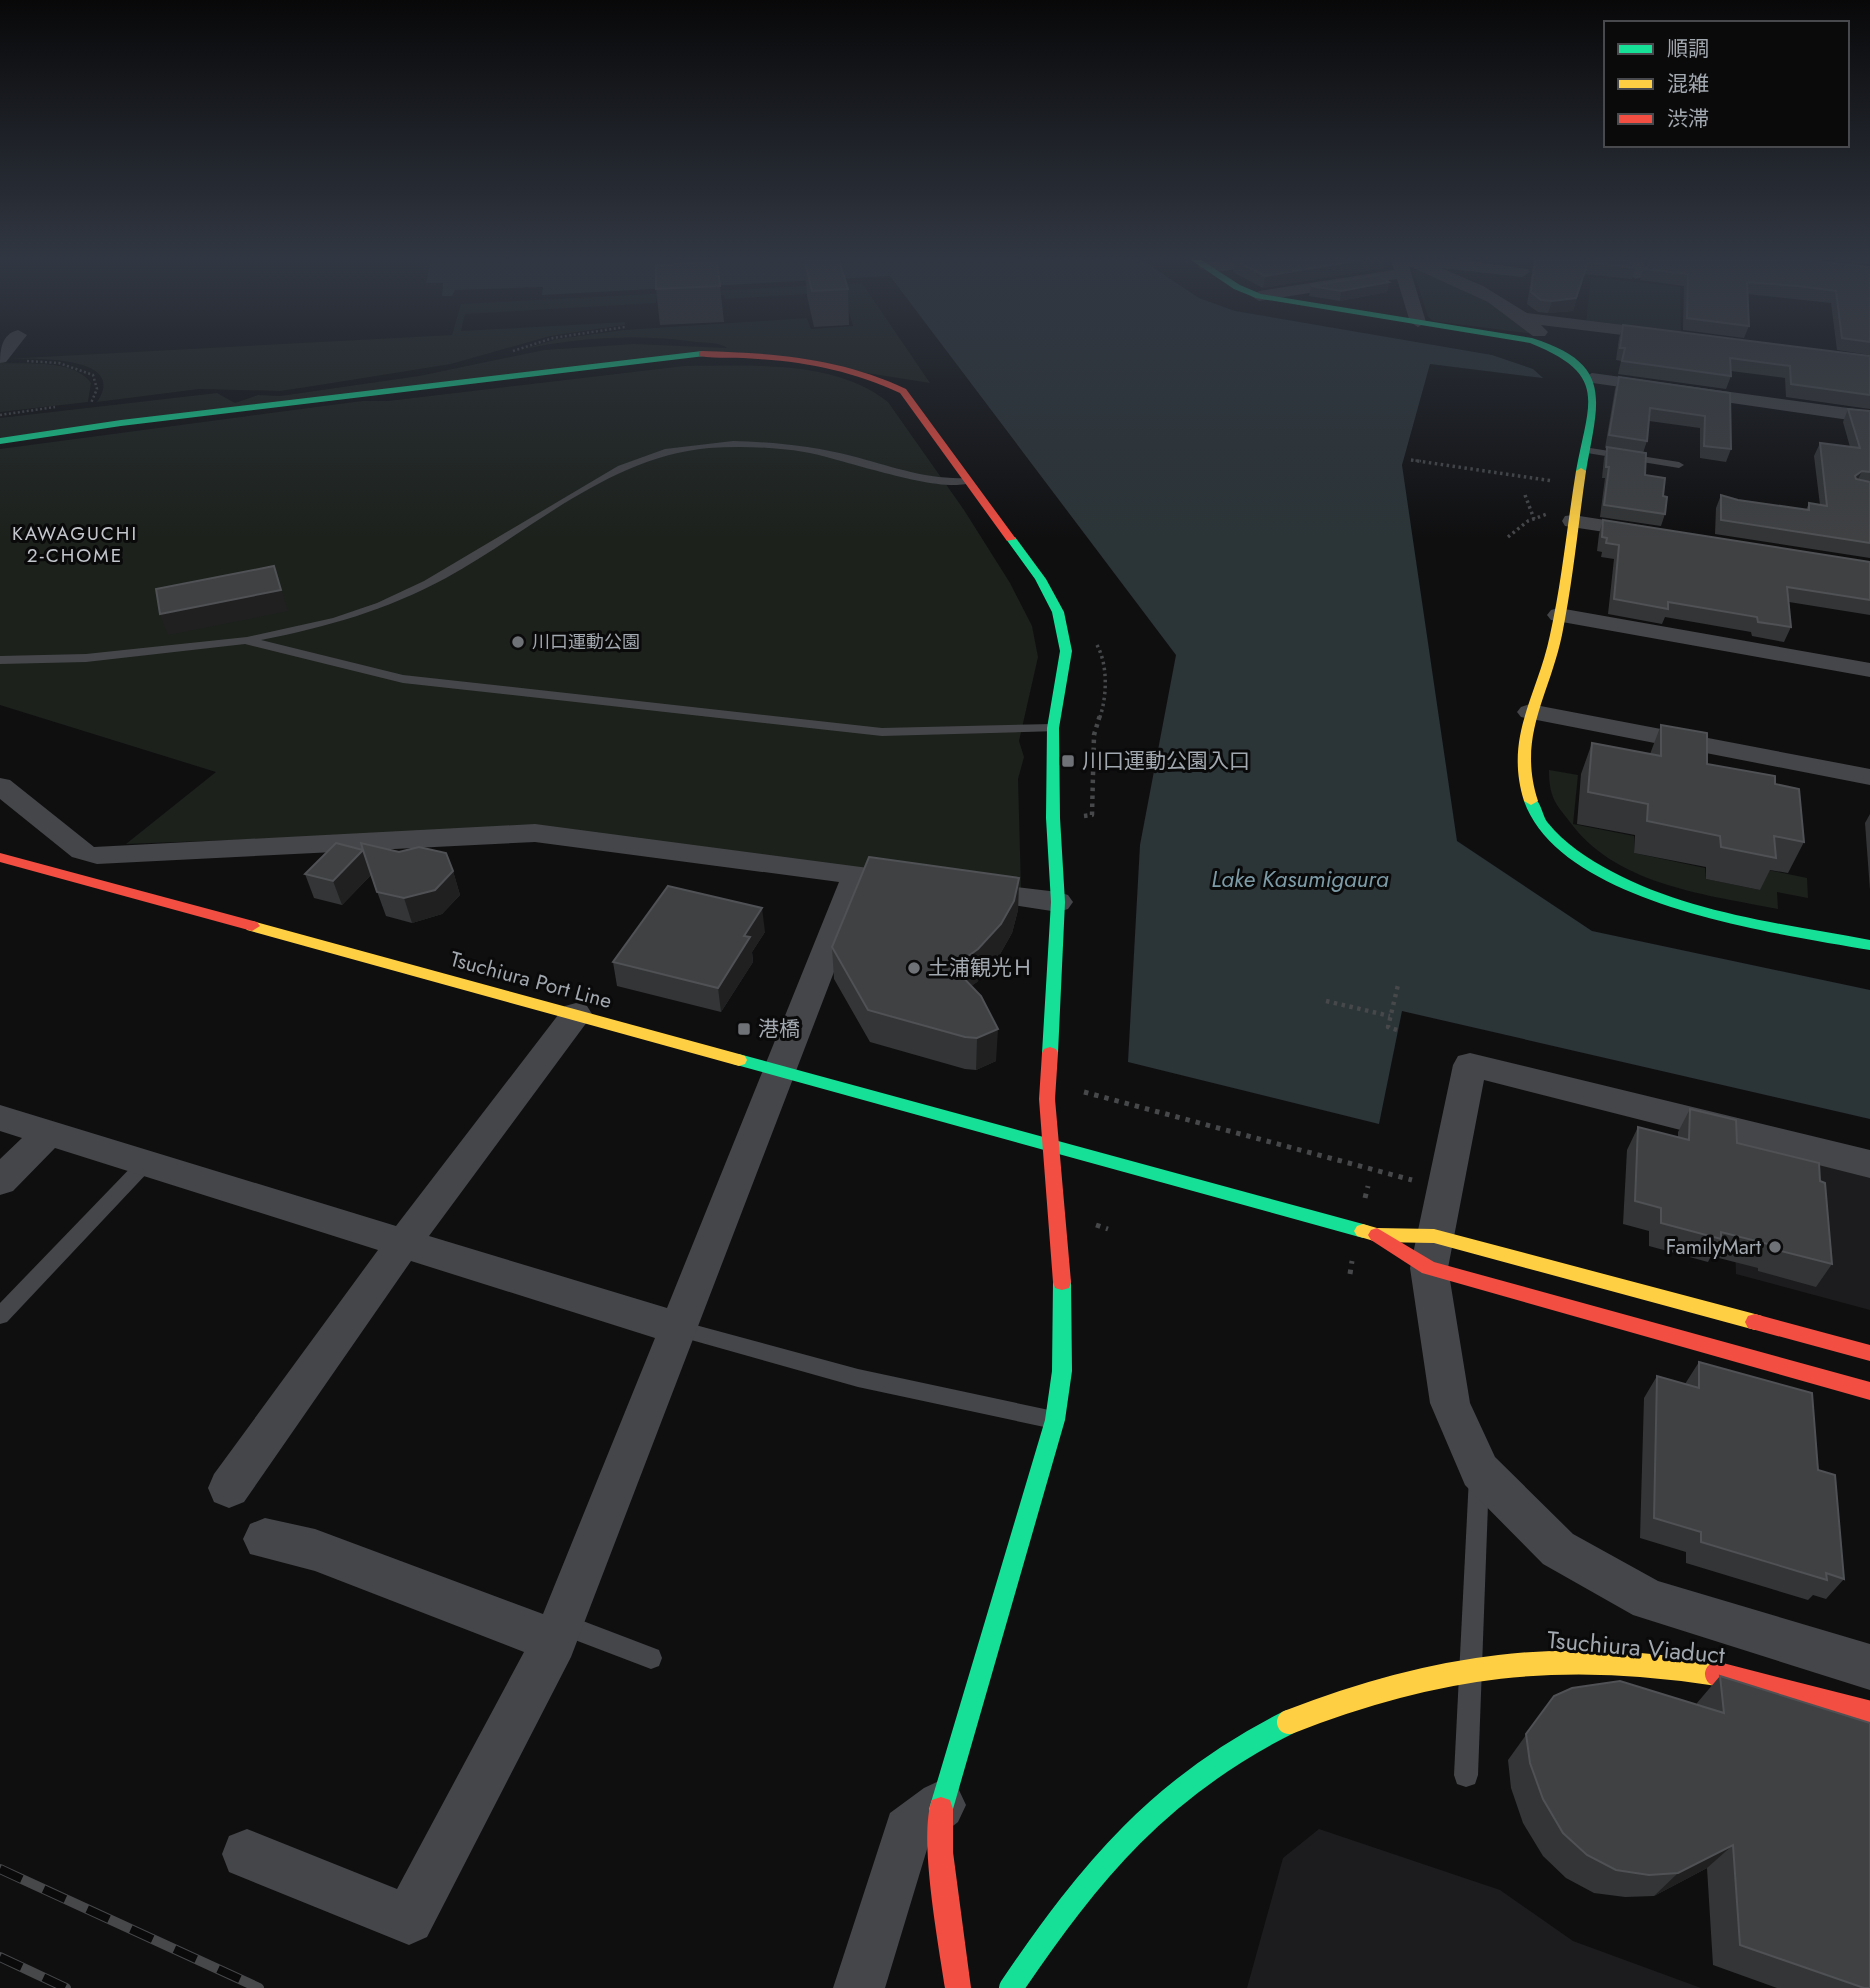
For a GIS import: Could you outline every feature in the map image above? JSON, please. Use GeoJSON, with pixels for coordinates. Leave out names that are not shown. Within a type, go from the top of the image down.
{"type":"FeatureCollection","features":[{"type":"Feature","properties":{"kind":"street"},"geometry":{"type":"LineString","coordinates":[[1561,353],[1574,360],[1592,378],[1594,385],[1550,664],[1530,712],[1524,784],[1530,806],[1553,836],[1580,858],[1611,877],[1686,906],[1870,944]]}},
{"type":"Feature","properties":{"kind":"street"},"geometry":{"type":"LineString","coordinates":[[0,441],[562,368],[691,354],[828,363],[888,382],[903,391],[916,405],[1040,579],[1058,612],[1066,651],[1053,728],[1053,818],[1059,902],[1047,1093],[1063,1299],[1062,1371],[1055,1420],[941,1805],[940,1852],[958,1988]]}},
{"type":"Feature","properties":{"kind":"street"},"geometry":{"type":"LineString","coordinates":[[1592,378],[1870,417]]}},
{"type":"Feature","properties":{"kind":"street"},"geometry":{"type":"LineString","coordinates":[[1573,521],[1663,535]]}},
{"type":"Feature","properties":{"kind":"street"},"geometry":{"type":"LineString","coordinates":[[1559,615],[1870,670]]}},
{"type":"Feature","properties":{"kind":"street"},"geometry":{"type":"LineString","coordinates":[[1530,712],[1870,778]]}},
{"type":"Feature","properties":{"kind":"street"},"geometry":{"type":"LineString","coordinates":[[0,786],[89,853],[535,833],[897,881]]}},
{"type":"Feature","properties":{"kind":"street","name":"Tsuchiura Port Line"},"geometry":{"type":"LineString","coordinates":[[0,857],[780,1069],[1110,1164],[1377,1235]]}},
{"type":"Feature","properties":{"kind":"street"},"geometry":{"type":"LineString","coordinates":[[247,1854],[409,1919],[558,1633],[856,876]]}},
{"type":"Feature","properties":{"kind":"street"},"geometry":{"type":"LineString","coordinates":[[951,888],[1059,902]]}},
{"type":"Feature","properties":{"kind":"street"},"geometry":{"type":"LineString","coordinates":[[229,1488],[402,1245],[576,1014]]}},
{"type":"Feature","properties":{"kind":"street"},"geometry":{"type":"LineString","coordinates":[[1870,1164],[1470,1065],[1432,1252],[1450,1403],[1480,1471],[1558,1549],[1648,1600],[1870,1667]]}},
{"type":"Feature","properties":{"kind":"street"},"geometry":{"type":"LineString","coordinates":[[0,1118],[402,1245],[677,1328]]}},
{"type":"Feature","properties":{"kind":"street"},"geometry":{"type":"LineString","coordinates":[[0,1181],[49,1133]]}},
{"type":"Feature","properties":{"kind":"street"},"geometry":{"type":"LineString","coordinates":[[1377,1235],[1870,1391]]}},
{"type":"Feature","properties":{"kind":"street"},"geometry":{"type":"LineString","coordinates":[[1377,1235],[1432,1252],[1870,1353]]}},
{"type":"Feature","properties":{"kind":"street"},"geometry":{"type":"LineString","coordinates":[[265,1539],[315,1550],[558,1633]]}},
{"type":"Feature","properties":{"kind":"street","name":"Tsuchiura Viaduct"},"geometry":{"type":"LineString","coordinates":[[1011,1988],[1054,1922],[1101,1864],[1148,1815],[1210,1766],[1262,1734],[1333,1703],[1420,1676],[1497,1662],[1569,1659],[1710,1672],[1870,1713]]}},
{"type":"Feature","properties":{"kind":"street"},"geometry":{"type":"LineString","coordinates":[[859,1988],[908,1831],[941,1805]]}},
{"type":"Feature","properties":{"kind":"lane"},"geometry":{"type":"LineString","coordinates":[[0,660],[86,657],[245,640],[363,612],[397,598],[485,551],[629,464],[661,453],[696,446],[738,444],[813,450],[932,483],[968,481]]}},
{"type":"Feature","properties":{"kind":"lane"},"geometry":{"type":"LineString","coordinates":[[1584,450],[1679,465]]}},
{"type":"Feature","properties":{"kind":"lane"},"geometry":{"type":"LineString","coordinates":[[245,640],[403,679],[882,733],[1053,728]]}},
{"type":"Feature","properties":{"kind":"lane"},"geometry":{"type":"LineString","coordinates":[[0,1316],[145,1164]]}},
{"type":"Feature","properties":{"kind":"lane"},"geometry":{"type":"LineString","coordinates":[[677,1328],[858,1378],[1055,1420]]}},
{"type":"Feature","properties":{"kind":"lane"},"geometry":{"type":"LineString","coordinates":[[1466,1775],[1480,1471]]}},
{"type":"Feature","properties":{"kind":"lane"},"geometry":{"type":"LineString","coordinates":[[558,1633],[651,1658]]}},
{"type":"Feature","properties":{"kind":"path"},"geometry":{"type":"LineString","coordinates":[[502,354],[506,353]]}},
{"type":"Feature","properties":{"kind":"path"},"geometry":{"type":"LineString","coordinates":[[27,361],[59,363],[93,375],[98,383],[97,394],[91,404]]}},
{"type":"Feature","properties":{"kind":"path"},"geometry":{"type":"LineString","coordinates":[[1411,460],[1554,481]]}},
{"type":"Feature","properties":{"kind":"path"},"geometry":{"type":"LineString","coordinates":[[1525,495],[1534,519]]}},
{"type":"Feature","properties":{"kind":"path"},"geometry":{"type":"LineString","coordinates":[[1508,537],[1534,519],[1547,514]]}},
{"type":"Feature","properties":{"kind":"path"},"geometry":{"type":"LineString","coordinates":[[1076,816],[1092,815],[1094,735],[1105,701],[1102,654],[1096,643]]}},
{"type":"Feature","properties":{"kind":"path"},"geometry":{"type":"LineString","coordinates":[[1397,1030],[1388,1027],[1398,985]]}},
{"type":"Feature","properties":{"kind":"path"},"geometry":{"type":"LineString","coordinates":[[1326,1001],[1390,1016]]}},
{"type":"Feature","properties":{"kind":"path"},"geometry":{"type":"LineString","coordinates":[[1082,1079],[1082,1091],[1412,1181],[1415,1168]]}},
{"type":"Feature","properties":{"kind":"shaded area"},"geometry":{"type":"Polygon","coordinates":[[[120,353],[491,353],[451,364],[280,391],[199,389],[97,402],[103,386],[100,375],[88,367],[53,360],[4,359],[120,353]]]}},
{"type":"Feature","properties":{"kind":"shaded area"},"geometry":{"type":"Polygon","coordinates":[[[531,353],[727,353],[0,438],[0,418],[217,393],[235,403],[258,395],[280,396],[419,376],[531,353]]]}},
{"type":"Feature","properties":{"kind":"shaded area"},"geometry":{"type":"Polygon","coordinates":[[[739,353],[909,353],[930,383],[739,353]]]}},
{"type":"Feature","properties":{"kind":"shaded area"},"geometry":{"type":"Polygon","coordinates":[[[0,363],[49,364],[74,370],[84,375],[91,383],[88,402],[0,412],[0,363]]]}},
{"type":"Feature","properties":{"kind":"shaded area","name":"川口運動公園"},"geometry":{"type":"Polygon","coordinates":[[[684,366],[791,368],[843,378],[867,388],[888,402],[964,510],[1010,583],[1032,626],[1038,657],[1019,741],[1024,757],[1018,779],[1021,889],[541,828],[126,844],[216,772],[0,705],[0,449],[362,401],[388,401],[684,366]]]}},
{"type":"Feature","properties":{"kind":"shaded area"},"geometry":{"type":"Polygon","coordinates":[[[1549,770],[1578,775],[1573,824],[1634,836],[1634,853],[1705,868],[1706,879],[1760,890],[1759,868],[1807,878],[1808,898],[1777,892],[1778,909],[1695,892],[1640,875],[1592,846],[1573,826],[1552,795],[1549,770]]]}},
{"type":"Feature","properties":{"kind":"shaded area"},"geometry":{"type":"Polygon","coordinates":[[[1731,1137],[1870,1170],[1870,1310],[1736,1274],[1731,1137]]]}},
{"type":"Feature","properties":{"kind":"shaded area"},"geometry":{"type":"Polygon","coordinates":[[[1319,1829],[1500,1890],[1573,1941],[1701,1988],[1247,1988],[1283,1858],[1319,1829]]]}},
{"type":"Feature","properties":{"kind":"water","name":"Lake Kasumigaura"},"geometry":{"type":"Polygon","coordinates":[[[948,353],[1479,353],[1533,369],[1543,378],[1430,364],[1402,465],[1457,841],[1592,931],[1870,990],[1870,1119],[1402,1011],[1379,1124],[1128,1062],[1140,845],[1176,655],[948,353]]]}},
{"type":"Feature","properties":{"kind":"building"},"geometry":{"type":"Polygon","coordinates":[[[1624,353],[1844,353],[1870,356],[1870,395],[1791,384],[1790,366],[1730,358],[1731,376],[1622,361],[1624,353]]]}},
{"type":"Feature","properties":{"kind":"building"},"geometry":{"type":"Polygon","coordinates":[[[1619,377],[1730,393],[1731,449],[1704,446],[1705,416],[1650,408],[1647,441],[1609,435],[1619,377]]]}},
{"type":"Feature","properties":{"kind":"building"},"geometry":{"type":"Polygon","coordinates":[[[1848,409],[1870,411],[1870,472],[1862,471],[1855,476],[1856,479],[1870,482],[1870,543],[1721,520],[1721,495],[1809,510],[1809,503],[1827,506],[1820,443],[1860,448],[1848,409]]]}},
{"type":"Feature","properties":{"kind":"building"},"geometry":{"type":"Polygon","coordinates":[[[1607,447],[1646,453],[1645,475],[1665,478],[1665,514],[1604,505],[1609,467],[1606,467],[1607,447]]]}},
{"type":"Feature","properties":{"kind":"building"},"geometry":{"type":"Polygon","coordinates":[[[1603,520],[1870,562],[1870,600],[1787,587],[1791,627],[1758,622],[1757,617],[1668,602],[1668,609],[1614,599],[1619,545],[1606,543],[1607,538],[1602,537],[1603,520]]]}},
{"type":"Feature","properties":{"kind":"building"},"geometry":{"type":"Polygon","coordinates":[[[274,566],[281,590],[160,614],[156,589],[274,566]]]}},
{"type":"Feature","properties":{"kind":"building"},"geometry":{"type":"Polygon","coordinates":[[[1661,725],[1707,733],[1707,764],[1775,776],[1775,784],[1799,789],[1804,842],[1774,836],[1776,858],[1721,847],[1720,836],[1647,821],[1648,804],[1588,792],[1592,743],[1661,756],[1661,725]]]}},
{"type":"Feature","properties":{"kind":"building"},"geometry":{"type":"Polygon","coordinates":[[[336,843],[363,850],[333,881],[305,874],[336,843]]]}},
{"type":"Feature","properties":{"kind":"building"},"geometry":{"type":"Polygon","coordinates":[[[361,843],[399,852],[419,847],[446,853],[453,871],[435,890],[404,898],[377,892],[361,843]]]}},
{"type":"Feature","properties":{"kind":"building","name":"土浦観光Ｈ"},"geometry":{"type":"Polygon","coordinates":[[[869,857],[1019,878],[1014,901],[1001,924],[978,949],[953,967],[981,996],[998,1029],[977,1038],[965,1037],[868,1010],[832,947],[869,857]]]}},
{"type":"Feature","properties":{"kind":"building"},"geometry":{"type":"Polygon","coordinates":[[[668,886],[762,908],[744,936],[750,937],[718,988],[613,962],[668,886]]]}},
{"type":"Feature","properties":{"kind":"building"},"geometry":{"type":"Polygon","coordinates":[[[1690,1109],[1736,1120],[1737,1143],[1819,1163],[1820,1181],[1825,1183],[1832,1264],[1721,1232],[1721,1239],[1661,1223],[1661,1208],[1635,1201],[1638,1127],[1689,1140],[1690,1109]]]}},
{"type":"Feature","properties":{"kind":"building"},"geometry":{"type":"Polygon","coordinates":[[[1699,1362],[1812,1393],[1818,1470],[1835,1475],[1844,1579],[1826,1573],[1827,1580],[1701,1542],[1701,1532],[1654,1518],[1657,1376],[1699,1388],[1699,1362]]]}},
{"type":"Feature","properties":{"kind":"building"},"geometry":{"type":"Polygon","coordinates":[[[1720,1676],[1870,1723],[1870,1988],[1740,1945],[1733,1845],[1678,1873],[1649,1875],[1616,1870],[1587,1855],[1563,1833],[1543,1799],[1530,1763],[1526,1734],[1554,1696],[1572,1688],[1620,1681],[1724,1713],[1720,1676]]]}},
{"type":"Feature","properties":{"kind":"railway"},"geometry":{"type":"LineString","coordinates":[[0,1869],[259,1988]]}},
{"type":"Feature","properties":{"kind":"railway"},"geometry":{"type":"LineString","coordinates":[[0,1957],[66,1988]]}},
{"type":"Feature","properties":{"kind":"traffic: fast"},"geometry":{"type":"LineString","coordinates":[[1560,353],[1577,363],[1587,375],[1592,390],[1590,424],[1581,471]]}},
{"type":"Feature","properties":{"kind":"traffic: fast"},"geometry":{"type":"LineString","coordinates":[[0,441],[121,423],[702,354]]}},
{"type":"Feature","properties":{"kind":"traffic: fast"},"geometry":{"type":"LineString","coordinates":[[1011,539],[1040,579],[1058,612],[1066,651],[1053,728],[1053,818],[1058,902],[1050,1053]]}},
{"type":"Feature","properties":{"kind":"traffic: fast"},"geometry":{"type":"LineString","coordinates":[[1531,801],[1542,825],[1570,852],[1606,875],[1648,893],[1741,920],[1870,945]]}},
{"type":"Feature","properties":{"kind":"traffic: fast"},"geometry":{"type":"LineString","coordinates":[[739,1060],[1363,1231]]}},
{"type":"Feature","properties":{"kind":"traffic: fast"},"geometry":{"type":"LineString","coordinates":[[941,1809],[1055,1420],[1062,1371],[1062,1282]]}},
{"type":"Feature","properties":{"kind":"traffic: fast"},"geometry":{"type":"LineString","coordinates":[[1011,1988],[1067,1908],[1131,1834],[1166,1801],[1204,1771],[1245,1744],[1289,1722]]}},
{"type":"Feature","properties":{"kind":"traffic: slow"},"geometry":{"type":"LineString","coordinates":[[1531,801],[1524,780],[1525,738],[1556,636],[1581,471]]}},
{"type":"Feature","properties":{"kind":"traffic: slow"},"geometry":{"type":"LineString","coordinates":[[252,926],[739,1060]]}},
{"type":"Feature","properties":{"kind":"traffic: slow"},"geometry":{"type":"LineString","coordinates":[[1363,1231],[1377,1235],[1434,1236],[1755,1322]]}},
{"type":"Feature","properties":{"kind":"traffic: slow"},"geometry":{"type":"LineString","coordinates":[[1289,1722],[1392,1686],[1499,1665],[1608,1661],[1663,1665],[1717,1674]]}},
{"type":"Feature","properties":{"kind":"traffic: jam"},"geometry":{"type":"LineString","coordinates":[[702,354],[805,360],[854,371],[903,391],[1011,539]]}},
{"type":"Feature","properties":{"kind":"traffic: jam"},"geometry":{"type":"LineString","coordinates":[[0,857],[252,926]]}},
{"type":"Feature","properties":{"kind":"traffic: jam"},"geometry":{"type":"LineString","coordinates":[[1050,1053],[1047,1099],[1062,1282]]}},
{"type":"Feature","properties":{"kind":"traffic: jam"},"geometry":{"type":"LineString","coordinates":[[1377,1235],[1429,1268],[1870,1391]]}},
{"type":"Feature","properties":{"kind":"traffic: jam"},"geometry":{"type":"LineString","coordinates":[[1755,1322],[1870,1353]]}},
{"type":"Feature","properties":{"kind":"traffic: jam"},"geometry":{"type":"LineString","coordinates":[[1717,1674],[1870,1713]]}},
{"type":"Feature","properties":{"kind":"traffic: jam"},"geometry":{"type":"LineString","coordinates":[[941,1809],[940,1852],[958,1988]]}},
{"type":"Feature","properties":{"kind":"place","name":"川口運動公園"},"geometry":{"type":"Point","coordinates":[518,642]}},
{"type":"Feature","properties":{"kind":"place","name":"川口運動公園入口"},"geometry":{"type":"Point","coordinates":[1068,761]}},
{"type":"Feature","properties":{"kind":"place","name":"土浦観光Ｈ"},"geometry":{"type":"Point","coordinates":[914,968]}},
{"type":"Feature","properties":{"kind":"place","name":"港橋"},"geometry":{"type":"Point","coordinates":[744,1029]}},
{"type":"Feature","properties":{"kind":"place","name":"FamilyMart"},"geometry":{"type":"Point","coordinates":[1775,1247]}},
{"type":"Feature","properties":{"kind":"district","name":"KAWAGUCHI 2-CHOME"},"geometry":{"type":"Point","coordinates":[75,544]}}]}
